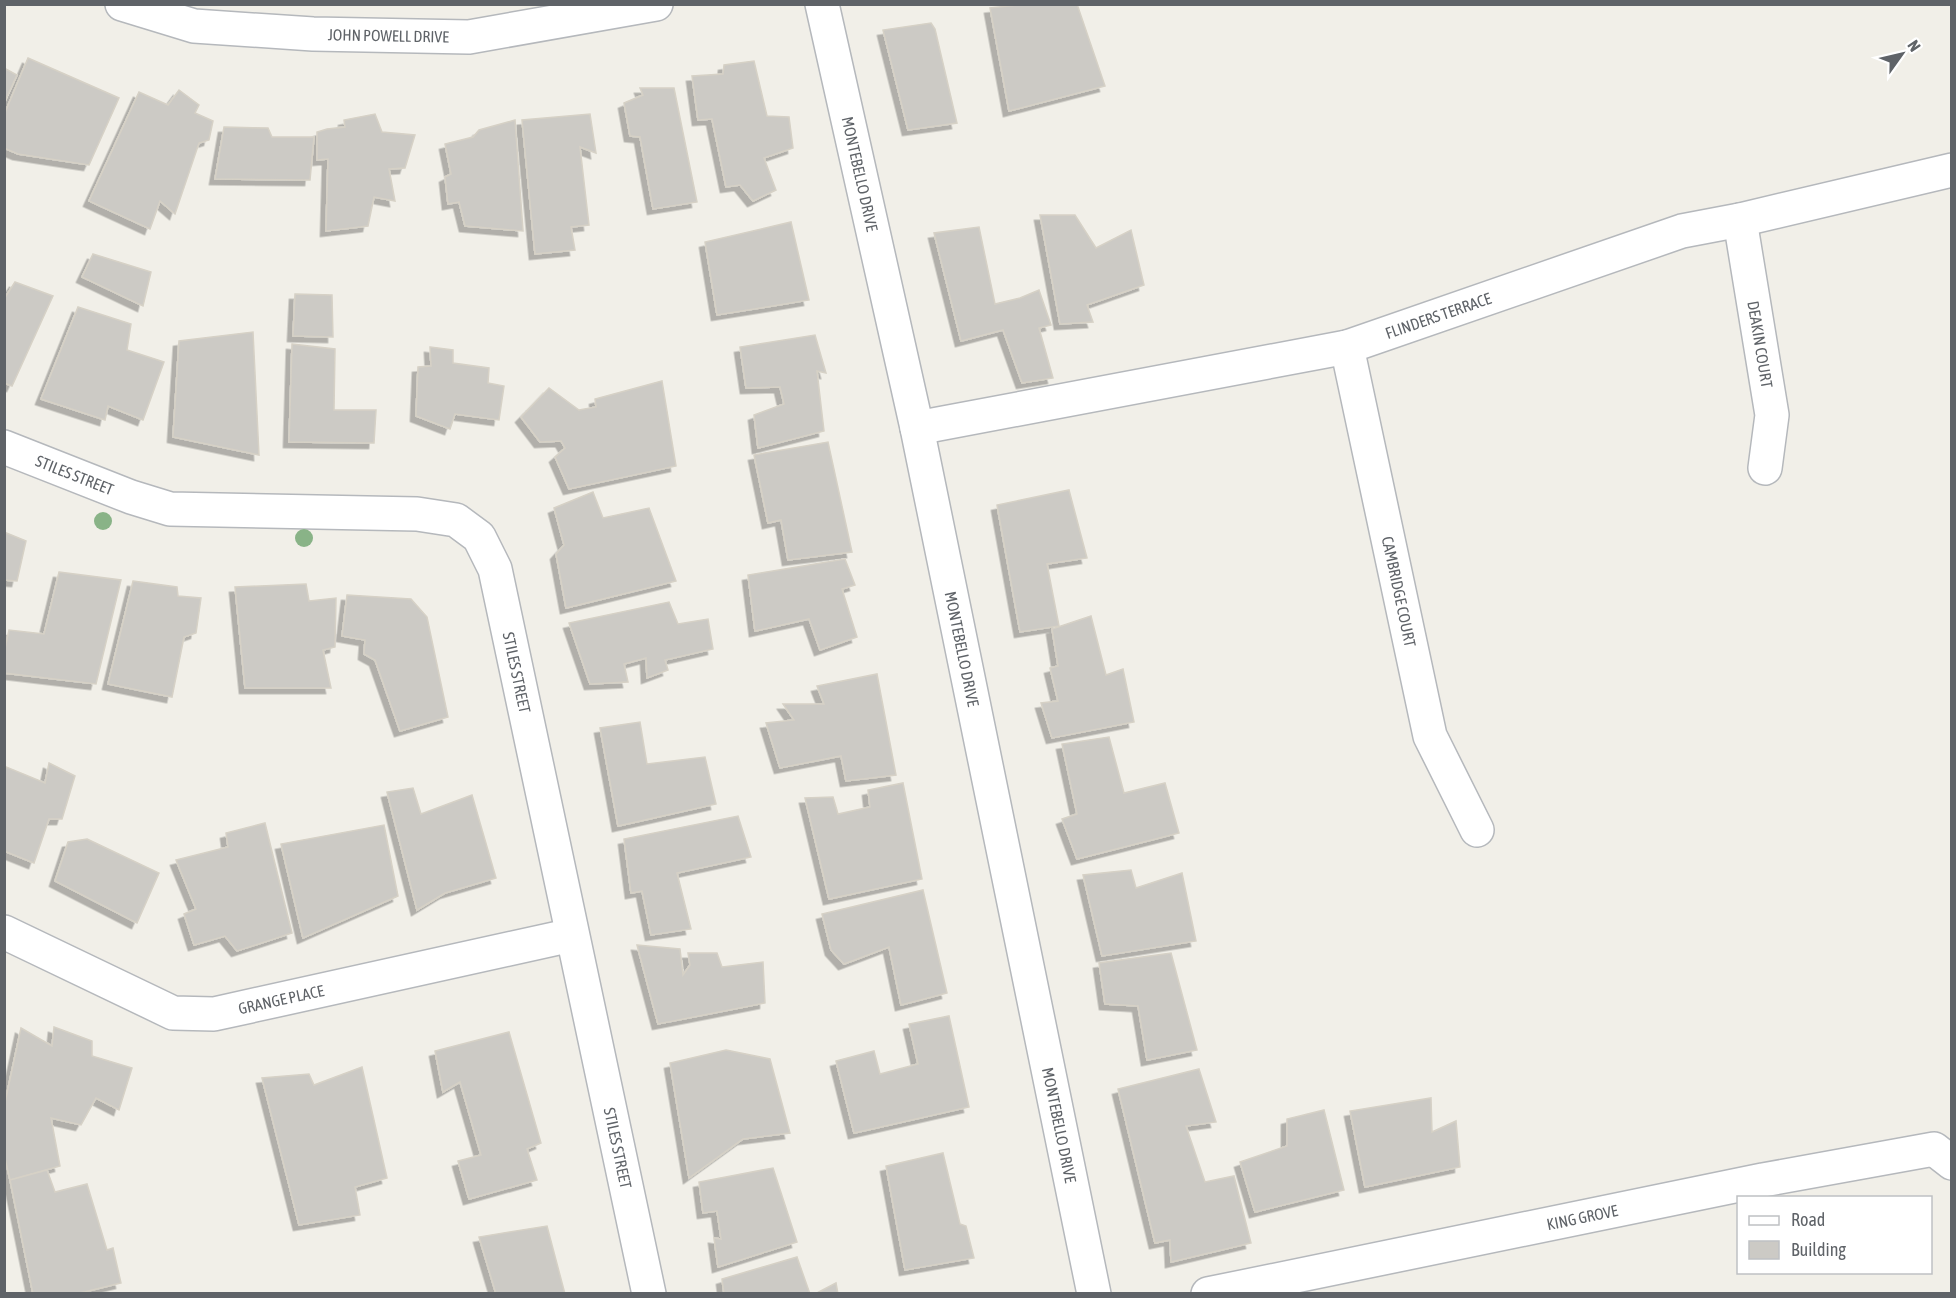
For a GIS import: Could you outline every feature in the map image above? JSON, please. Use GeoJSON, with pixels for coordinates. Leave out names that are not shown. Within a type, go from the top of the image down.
{"type":"FeatureCollection","features":[{"type":"Feature","properties":{"kind":"street","name":"JOHN POWELL DRIVE"},"geometry":{"type":"LineString","coordinates":[[122,4],[194,26],[313,34],[469,37],[656,4]]}},
{"type":"Feature","properties":{"kind":"street","name":"MONTEBELLO DRIVE"},"geometry":{"type":"LineString","coordinates":[[822,4],[917,428],[1094,1293]]}},
{"type":"Feature","properties":{"kind":"street","name":"FLINDERS TERRACE"},"geometry":{"type":"LineString","coordinates":[[917,428],[1347,347],[1682,231],[1740,220],[1952,170]]}},
{"type":"Feature","properties":{"kind":"street","name":"DEAKIN COURT"},"geometry":{"type":"LineString","coordinates":[[1740,220],[1772,415],[1765,468]]}},
{"type":"Feature","properties":{"kind":"street","name":"CAMBRIDGE COURT"},"geometry":{"type":"LineString","coordinates":[[1347,347],[1430,736],[1477,830]]}},
{"type":"Feature","properties":{"kind":"street","name":"STILES STREET"},"geometry":{"type":"LineString","coordinates":[[4,447],[131,497],[170,509],[417,514],[456,520],[479,537],[495,570],[649,1293]]}},
{"type":"Feature","properties":{"kind":"street","name":"GRANGE PLACE"},"geometry":{"type":"LineString","coordinates":[[4,932],[173,1013],[214,1014],[572,935]]}},
{"type":"Feature","properties":{"kind":"street","name":"KING GROVE"},"geometry":{"type":"LineString","coordinates":[[1208,1293],[1763,1180],[1934,1149],[1952,1163]]}},
{"type":"Feature","properties":{"kind":"building"},"geometry":{"type":"Polygon","coordinates":[[[1028,4],[1077,4],[1105,86],[1009,111],[990,8],[1028,4]]]}},
{"type":"Feature","properties":{"kind":"building"},"geometry":{"type":"Polygon","coordinates":[[[931,23],[935,29],[957,123],[908,130],[883,30],[931,23]]]}},
{"type":"Feature","properties":{"kind":"building"},"geometry":{"type":"Polygon","coordinates":[[[28,58],[119,98],[89,165],[18,154],[4,148],[4,115],[28,58]]]}},
{"type":"Feature","properties":{"kind":"building"},"geometry":{"type":"Polygon","coordinates":[[[754,61],[767,116],[789,117],[793,148],[764,158],[776,190],[753,201],[740,185],[726,187],[712,119],[698,120],[692,76],[723,74],[724,65],[754,61]]]}},
{"type":"Feature","properties":{"kind":"building"},"geometry":{"type":"Polygon","coordinates":[[[4,68],[17,75],[4,103],[4,68]]]}},
{"type":"Feature","properties":{"kind":"building"},"geometry":{"type":"Polygon","coordinates":[[[640,88],[674,88],[697,202],[653,209],[640,137],[630,136],[624,103],[643,95],[640,88]]]}},
{"type":"Feature","properties":{"kind":"building"},"geometry":{"type":"Polygon","coordinates":[[[179,90],[199,105],[195,113],[213,121],[209,140],[199,143],[175,214],[160,201],[150,229],[89,201],[139,92],[168,105],[179,90]]]}},
{"type":"Feature","properties":{"kind":"building"},"geometry":{"type":"Polygon","coordinates":[[[375,114],[382,132],[415,135],[405,168],[389,169],[395,201],[374,197],[368,226],[326,231],[328,159],[317,160],[317,132],[345,127],[344,120],[375,114]]]}},
{"type":"Feature","properties":{"kind":"building"},"geometry":{"type":"Polygon","coordinates":[[[590,114],[596,153],[580,147],[589,225],[571,227],[575,250],[535,254],[522,120],[590,114]]]}},
{"type":"Feature","properties":{"kind":"building"},"geometry":{"type":"Polygon","coordinates":[[[515,120],[523,231],[465,226],[459,202],[448,204],[445,177],[451,174],[445,144],[473,137],[479,130],[515,120]]]}},
{"type":"Feature","properties":{"kind":"building"},"geometry":{"type":"Polygon","coordinates":[[[224,127],[268,128],[272,137],[314,137],[310,180],[215,179],[224,127]]]}},
{"type":"Feature","properties":{"kind":"building"},"geometry":{"type":"Polygon","coordinates":[[[1040,215],[1075,215],[1096,248],[1131,230],[1144,285],[1087,305],[1093,322],[1060,324],[1040,215]]]}},
{"type":"Feature","properties":{"kind":"building"},"geometry":{"type":"Polygon","coordinates":[[[791,222],[809,300],[717,315],[705,242],[791,222]]]}},
{"type":"Feature","properties":{"kind":"building"},"geometry":{"type":"Polygon","coordinates":[[[979,227],[995,304],[1020,298],[1039,290],[1051,325],[1039,328],[1053,378],[1022,383],[1003,330],[961,341],[934,233],[979,227]]]}},
{"type":"Feature","properties":{"kind":"building"},"geometry":{"type":"Polygon","coordinates":[[[93,254],[151,272],[143,306],[82,277],[93,254]]]}},
{"type":"Feature","properties":{"kind":"building"},"geometry":{"type":"Polygon","coordinates":[[[15,282],[53,296],[12,386],[4,383],[4,299],[15,282]]]}},
{"type":"Feature","properties":{"kind":"building"},"geometry":{"type":"Polygon","coordinates":[[[295,294],[332,295],[333,337],[293,336],[295,294]]]}},
{"type":"Feature","properties":{"kind":"building"},"geometry":{"type":"Polygon","coordinates":[[[78,307],[131,324],[127,350],[164,362],[143,420],[108,406],[105,420],[41,399],[78,307]]]}},
{"type":"Feature","properties":{"kind":"building"},"geometry":{"type":"Polygon","coordinates":[[[253,332],[259,455],[173,437],[179,341],[253,332]]]}},
{"type":"Feature","properties":{"kind":"building"},"geometry":{"type":"Polygon","coordinates":[[[815,335],[826,373],[817,371],[824,431],[758,448],[754,415],[784,404],[780,387],[746,388],[740,347],[815,335]]]}},
{"type":"Feature","properties":{"kind":"building"},"geometry":{"type":"Polygon","coordinates":[[[292,344],[335,349],[334,410],[376,410],[374,443],[289,442],[292,344]]]}},
{"type":"Feature","properties":{"kind":"building"},"geometry":{"type":"Polygon","coordinates":[[[430,347],[453,350],[453,363],[489,368],[488,383],[504,386],[499,420],[455,414],[450,429],[416,416],[418,367],[431,366],[430,347]]]}},
{"type":"Feature","properties":{"kind":"building"},"geometry":{"type":"Polygon","coordinates":[[[662,381],[676,466],[569,489],[555,457],[565,448],[561,441],[540,442],[521,417],[549,388],[579,410],[596,407],[595,399],[662,381]]]}},
{"type":"Feature","properties":{"kind":"building"},"geometry":{"type":"Polygon","coordinates":[[[828,442],[852,552],[788,560],[781,520],[768,523],[754,455],[828,442]]]}},
{"type":"Feature","properties":{"kind":"building"},"geometry":{"type":"Polygon","coordinates":[[[1069,490],[1087,558],[1047,564],[1059,626],[1020,632],[997,505],[1069,490]]]}},
{"type":"Feature","properties":{"kind":"building"},"geometry":{"type":"Polygon","coordinates":[[[593,492],[603,518],[649,508],[676,581],[566,608],[556,554],[564,545],[554,508],[593,492]]]}},
{"type":"Feature","properties":{"kind":"building"},"geometry":{"type":"Polygon","coordinates":[[[4,532],[26,541],[17,581],[4,580],[4,532]]]}},
{"type":"Feature","properties":{"kind":"building"},"geometry":{"type":"Polygon","coordinates":[[[845,559],[855,585],[842,589],[857,637],[820,650],[809,619],[755,631],[748,575],[845,559]]]}},
{"type":"Feature","properties":{"kind":"building"},"geometry":{"type":"Polygon","coordinates":[[[59,572],[121,580],[96,684],[4,673],[4,653],[9,630],[44,634],[59,572]]]}},
{"type":"Feature","properties":{"kind":"building"},"geometry":{"type":"Polygon","coordinates":[[[133,581],[177,587],[178,596],[201,598],[196,633],[184,637],[172,697],[108,684],[133,581]]]}},
{"type":"Feature","properties":{"kind":"building"},"geometry":{"type":"Polygon","coordinates":[[[306,584],[309,601],[336,598],[335,647],[323,650],[331,688],[245,688],[235,587],[306,584]]]}},
{"type":"Feature","properties":{"kind":"building"},"geometry":{"type":"Polygon","coordinates":[[[347,595],[411,599],[427,617],[448,717],[400,731],[375,660],[364,654],[365,640],[342,636],[347,595]]]}},
{"type":"Feature","properties":{"kind":"building"},"geometry":{"type":"Polygon","coordinates":[[[669,602],[678,624],[708,619],[713,649],[665,660],[668,670],[647,678],[646,658],[624,664],[628,682],[590,684],[569,623],[669,602]]]}},
{"type":"Feature","properties":{"kind":"building"},"geometry":{"type":"Polygon","coordinates":[[[1091,616],[1106,675],[1123,669],[1134,722],[1052,738],[1041,703],[1058,701],[1050,668],[1058,666],[1052,629],[1091,616]]]}},
{"type":"Feature","properties":{"kind":"building"},"geometry":{"type":"Polygon","coordinates":[[[877,674],[896,775],[846,781],[841,756],[780,768],[766,723],[794,720],[783,704],[824,704],[817,686],[877,674]]]}},
{"type":"Feature","properties":{"kind":"building"},"geometry":{"type":"Polygon","coordinates":[[[640,722],[647,764],[705,757],[716,804],[618,826],[600,728],[640,722]]]}},
{"type":"Feature","properties":{"kind":"building"},"geometry":{"type":"Polygon","coordinates":[[[1109,737],[1124,793],[1165,783],[1179,833],[1077,859],[1062,819],[1077,814],[1062,744],[1109,737]]]}},
{"type":"Feature","properties":{"kind":"building"},"geometry":{"type":"Polygon","coordinates":[[[49,763],[75,776],[62,819],[49,819],[34,863],[4,851],[4,766],[45,783],[49,763]]]}},
{"type":"Feature","properties":{"kind":"building"},"geometry":{"type":"Polygon","coordinates":[[[903,783],[922,879],[829,899],[805,798],[833,797],[838,814],[870,807],[868,790],[903,783]]]}},
{"type":"Feature","properties":{"kind":"building"},"geometry":{"type":"Polygon","coordinates":[[[413,788],[421,814],[472,795],[496,878],[445,893],[417,910],[387,792],[413,788]]]}},
{"type":"Feature","properties":{"kind":"building"},"geometry":{"type":"Polygon","coordinates":[[[738,816],[751,857],[677,873],[691,929],[651,935],[642,891],[631,893],[624,839],[738,816]]]}},
{"type":"Feature","properties":{"kind":"building"},"geometry":{"type":"Polygon","coordinates":[[[265,823],[292,933],[237,951],[225,936],[194,945],[184,914],[196,909],[176,860],[228,847],[226,833],[265,823]]]}},
{"type":"Feature","properties":{"kind":"building"},"geometry":{"type":"Polygon","coordinates":[[[384,825],[398,896],[303,938],[281,844],[384,825]]]}},
{"type":"Feature","properties":{"kind":"building"},"geometry":{"type":"Polygon","coordinates":[[[87,839],[159,873],[137,923],[55,881],[68,842],[87,839]]]}},
{"type":"Feature","properties":{"kind":"building"},"geometry":{"type":"Polygon","coordinates":[[[1131,870],[1136,888],[1182,873],[1196,941],[1102,956],[1083,875],[1131,870]]]}},
{"type":"Feature","properties":{"kind":"building"},"geometry":{"type":"Polygon","coordinates":[[[923,890],[947,993],[901,1005],[889,947],[844,964],[831,950],[822,914],[923,890]]]}},
{"type":"Feature","properties":{"kind":"building"},"geometry":{"type":"Polygon","coordinates":[[[637,945],[680,949],[683,975],[690,965],[688,953],[717,953],[722,967],[763,962],[765,1003],[658,1024],[637,945]]]}},
{"type":"Feature","properties":{"kind":"building"},"geometry":{"type":"Polygon","coordinates":[[[1171,953],[1197,1050],[1147,1060],[1138,1006],[1105,1004],[1099,963],[1171,953]]]}},
{"type":"Feature","properties":{"kind":"building"},"geometry":{"type":"Polygon","coordinates":[[[949,1016],[969,1107],[854,1133],[836,1061],[874,1051],[880,1074],[918,1064],[909,1024],[949,1016]]]}},
{"type":"Feature","properties":{"kind":"building"},"geometry":{"type":"Polygon","coordinates":[[[54,1027],[92,1041],[92,1056],[132,1068],[119,1110],[96,1098],[81,1125],[51,1118],[60,1166],[10,1180],[4,1154],[4,1107],[21,1028],[52,1046],[54,1027]]]}},
{"type":"Feature","properties":{"kind":"building"},"geometry":{"type":"Polygon","coordinates":[[[509,1032],[541,1143],[527,1149],[537,1180],[469,1199],[458,1161],[481,1155],[460,1082],[443,1092],[435,1051],[509,1032]]]}},
{"type":"Feature","properties":{"kind":"building"},"geometry":{"type":"Polygon","coordinates":[[[726,1050],[770,1059],[790,1133],[743,1139],[689,1178],[670,1063],[726,1050]]]}},
{"type":"Feature","properties":{"kind":"building"},"geometry":{"type":"Polygon","coordinates":[[[362,1067],[387,1178],[355,1187],[360,1215],[299,1225],[262,1078],[309,1074],[314,1085],[362,1067]]]}},
{"type":"Feature","properties":{"kind":"building"},"geometry":{"type":"Polygon","coordinates":[[[1199,1069],[1216,1122],[1186,1126],[1205,1182],[1234,1176],[1251,1243],[1171,1262],[1170,1240],[1155,1243],[1118,1089],[1199,1069]]]}},
{"type":"Feature","properties":{"kind":"building"},"geometry":{"type":"Polygon","coordinates":[[[1431,1098],[1432,1132],[1456,1121],[1460,1167],[1365,1187],[1350,1111],[1431,1098]]]}},
{"type":"Feature","properties":{"kind":"building"},"geometry":{"type":"Polygon","coordinates":[[[1324,1110],[1344,1190],[1255,1212],[1240,1162],[1287,1146],[1287,1119],[1324,1110]]]}},
{"type":"Feature","properties":{"kind":"building"},"geometry":{"type":"Polygon","coordinates":[[[943,1153],[960,1224],[966,1226],[974,1258],[905,1270],[886,1166],[943,1153]]]}},
{"type":"Feature","properties":{"kind":"building"},"geometry":{"type":"Polygon","coordinates":[[[773,1168],[797,1242],[718,1267],[714,1238],[721,1239],[717,1211],[703,1213],[699,1182],[773,1168]]]}},
{"type":"Feature","properties":{"kind":"building"},"geometry":{"type":"Polygon","coordinates":[[[47,1170],[55,1192],[87,1184],[107,1250],[113,1248],[121,1283],[76,1294],[33,1294],[10,1180],[47,1170]]]}},
{"type":"Feature","properties":{"kind":"building"},"geometry":{"type":"Polygon","coordinates":[[[547,1226],[565,1294],[496,1294],[479,1237],[547,1226]]]}},
{"type":"Feature","properties":{"kind":"building"},"geometry":{"type":"Polygon","coordinates":[[[797,1257],[810,1294],[724,1294],[722,1279],[797,1257]]]}},
{"type":"Feature","properties":{"kind":"building"},"geometry":{"type":"Polygon","coordinates":[[[836,1283],[838,1294],[815,1294],[836,1283]]]}}]}
